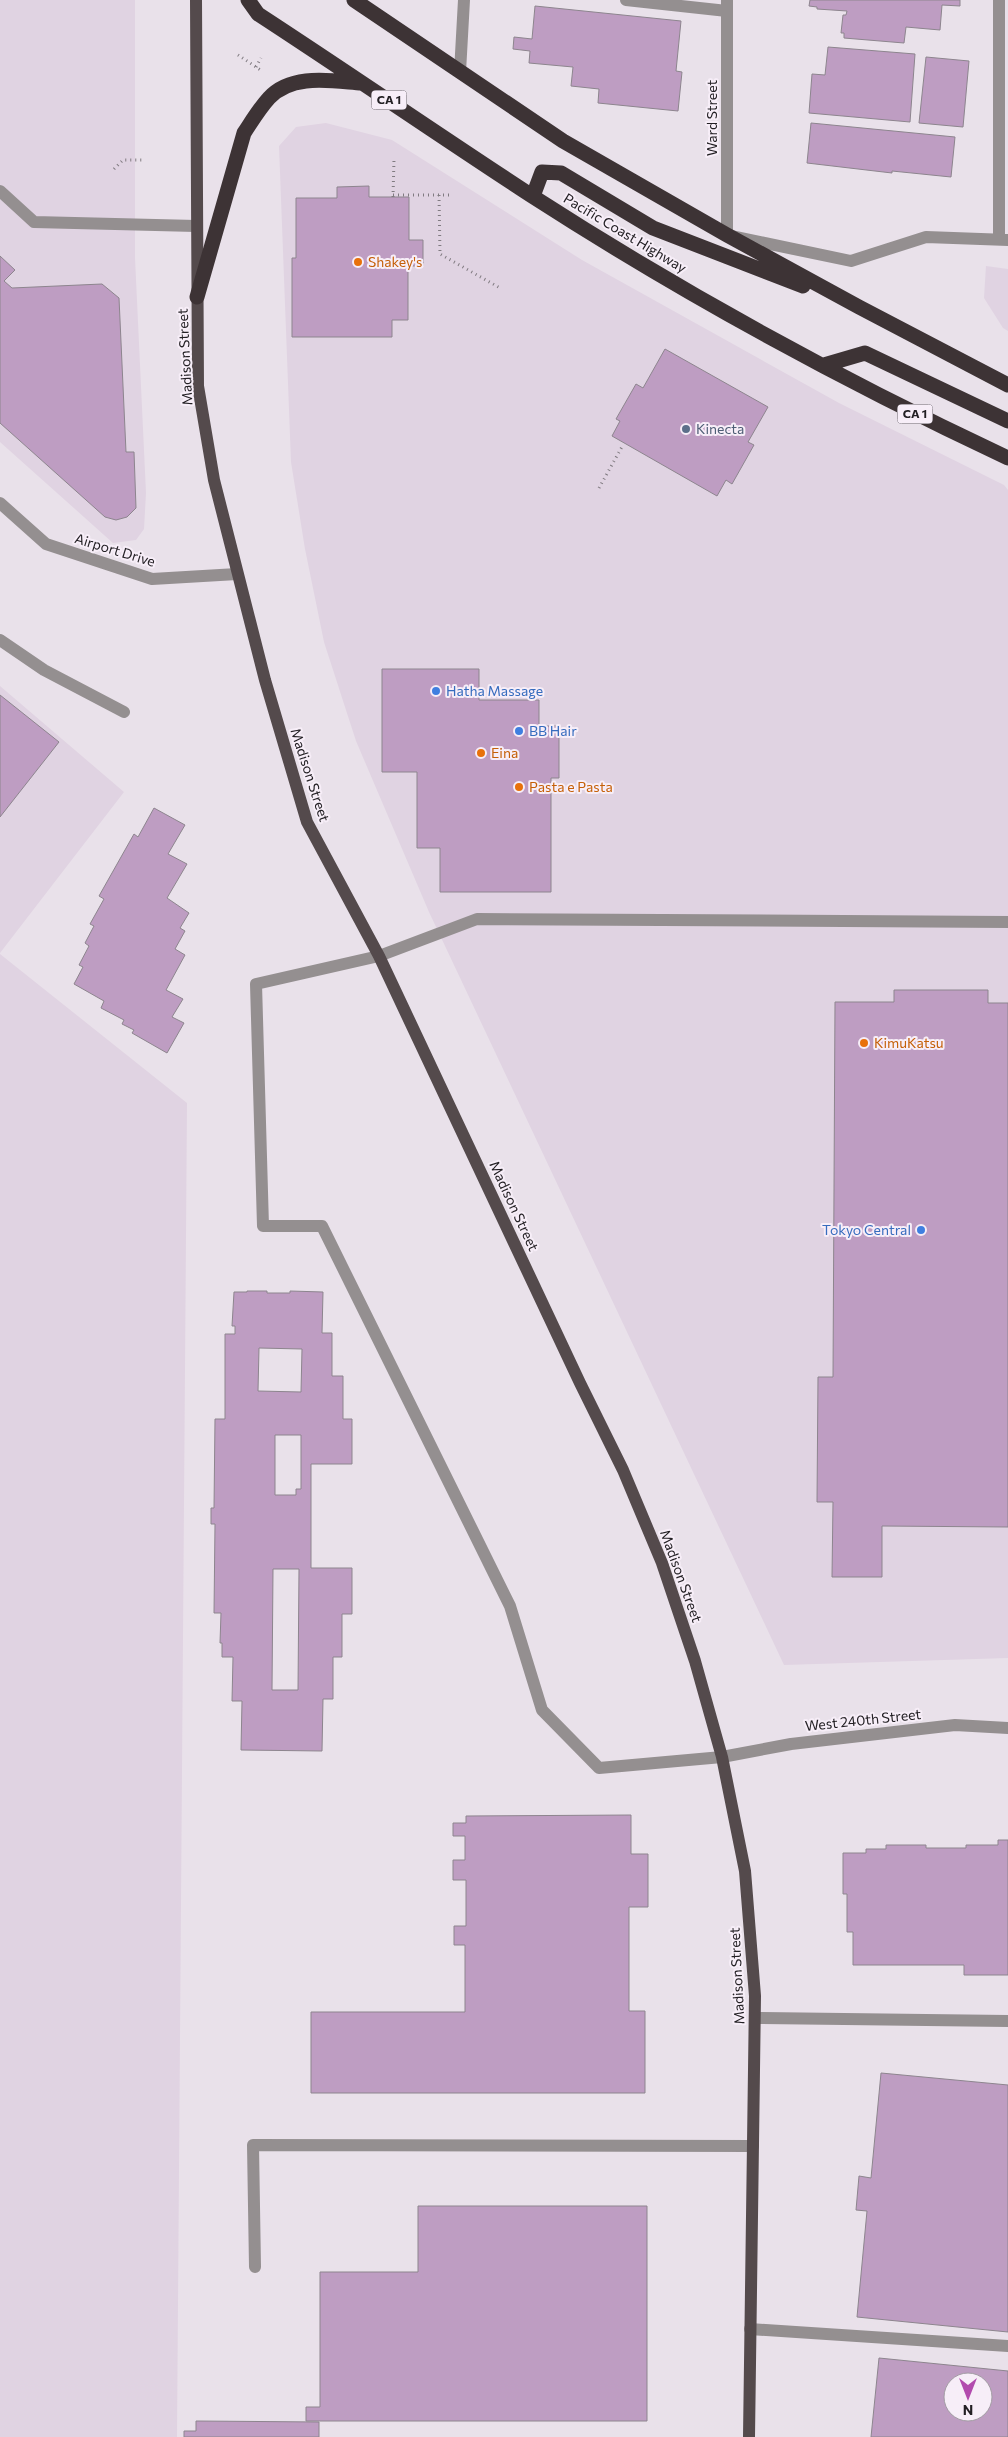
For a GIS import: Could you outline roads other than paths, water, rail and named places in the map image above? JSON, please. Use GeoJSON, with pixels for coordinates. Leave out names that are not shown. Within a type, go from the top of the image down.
{"type":"FeatureCollection","features":[{"type":"Feature","properties":{"kind":"highway","name":"Pacific Coast Highway"},"geometry":{"type":"LineString","coordinates":[[248,0],[258,14],[533,196],[711,304],[914,414],[1008,458]]}},
{"type":"Feature","properties":{"kind":"highway"},"geometry":{"type":"LineString","coordinates":[[354,0],[563,141],[727,235],[859,307],[1008,384]]}},
{"type":"Feature","properties":{"kind":"highway"},"geometry":{"type":"LineString","coordinates":[[197,297],[244,133],[259,111],[270,97],[299,83],[324,80],[364,84]]}},
{"type":"Feature","properties":{"kind":"highway"},"geometry":{"type":"LineString","coordinates":[[533,196],[542,172],[561,173],[653,228],[859,307]]}},
{"type":"Feature","properties":{"kind":"highway"},"geometry":{"type":"LineString","coordinates":[[824,365],[865,353],[1008,421]]}},
{"type":"Feature","properties":{"kind":"main road","name":"Madison Street"},"geometry":{"type":"LineString","coordinates":[[196,0],[198,386],[214,480],[265,680],[308,822],[379,956],[580,1383],[623,1470],[662,1563],[695,1661],[722,1757],[746,1871],[755,2018],[749,2437]]}},
{"type":"Feature","properties":{"kind":"street"},"geometry":{"type":"LineString","coordinates":[[460,72],[464,0]]}},
{"type":"Feature","properties":{"kind":"street"},"geometry":{"type":"LineString","coordinates":[[626,0],[727,5]]}},
{"type":"Feature","properties":{"kind":"street"},"geometry":{"type":"LineString","coordinates":[[727,235],[851,261],[926,238],[1003,240],[999,0]]}},
{"type":"Feature","properties":{"kind":"street","name":"Ward Street"},"geometry":{"type":"LineString","coordinates":[[727,5],[727,235]]}},
{"type":"Feature","properties":{"kind":"street"},"geometry":{"type":"LineString","coordinates":[[0,191],[34,222],[196,226]]}},
{"type":"Feature","properties":{"kind":"street","name":"Airport Drive"},"geometry":{"type":"LineString","coordinates":[[0,503],[46,544],[152,579],[237,574]]}},
{"type":"Feature","properties":{"kind":"street"},"geometry":{"type":"LineString","coordinates":[[0,640],[44,670],[124,712]]}},
{"type":"Feature","properties":{"kind":"street"},"geometry":{"type":"LineString","coordinates":[[379,956],[477,919],[1008,922]]}},
{"type":"Feature","properties":{"kind":"street","name":"West 240th Street"},"geometry":{"type":"LineString","coordinates":[[379,956],[256,984],[263,1226],[322,1226],[510,1606],[542,1710],[599,1768],[722,1757],[791,1744],[955,1725],[1008,1728]]}},
{"type":"Feature","properties":{"kind":"street"},"geometry":{"type":"LineString","coordinates":[[755,2018],[1008,2021]]}},
{"type":"Feature","properties":{"kind":"street"},"geometry":{"type":"LineString","coordinates":[[255,2267],[253,2145],[753,2146]]}},
{"type":"Feature","properties":{"kind":"street"},"geometry":{"type":"LineString","coordinates":[[750,2329],[1008,2346]]}},
{"type":"Feature","properties":{"kind":"place","name":"Shakey's"},"geometry":{"type":"Point","coordinates":[358,262]}},
{"type":"Feature","properties":{"kind":"place","name":"Kinecta"},"geometry":{"type":"Point","coordinates":[686,429]}},
{"type":"Feature","properties":{"kind":"place","name":"Hatha Massage"},"geometry":{"type":"Point","coordinates":[436,691]}},
{"type":"Feature","properties":{"kind":"place","name":"BB Hair"},"geometry":{"type":"Point","coordinates":[519,731]}},
{"type":"Feature","properties":{"kind":"place","name":"Eina"},"geometry":{"type":"Point","coordinates":[481,753]}},
{"type":"Feature","properties":{"kind":"place","name":"Pasta e Pasta"},"geometry":{"type":"Point","coordinates":[519,787]}},
{"type":"Feature","properties":{"kind":"place","name":"KimuKatsu"},"geometry":{"type":"Point","coordinates":[864,1043]}},
{"type":"Feature","properties":{"kind":"place","name":"Tokyo Central"},"geometry":{"type":"Point","coordinates":[921,1230]}}]}
